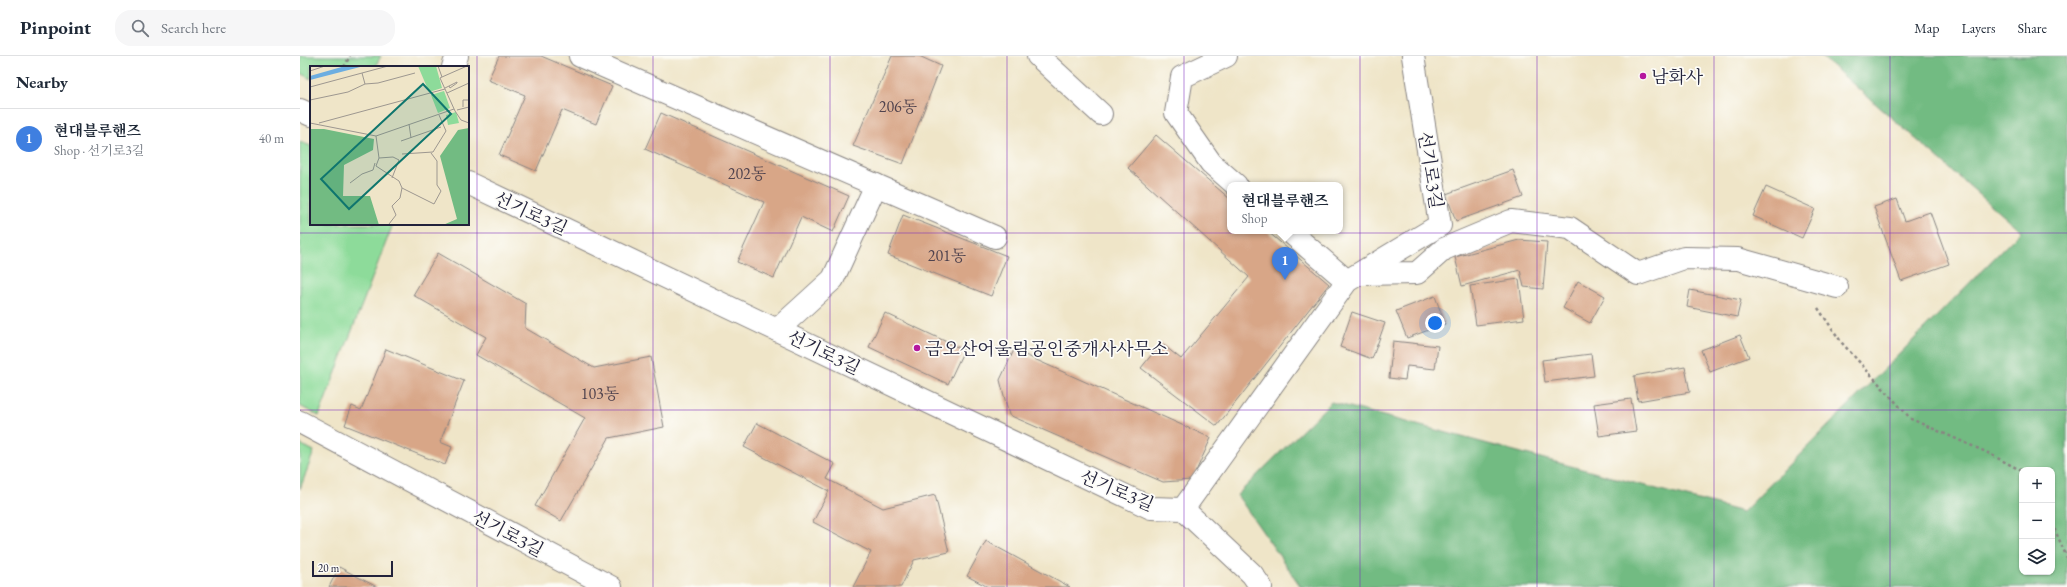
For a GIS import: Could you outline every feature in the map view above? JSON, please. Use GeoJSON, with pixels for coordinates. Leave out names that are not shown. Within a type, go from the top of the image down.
{"type":"FeatureCollection","features":[{"type":"Feature","properties":{"kind":"street"},"geometry":{"type":"LineString","coordinates":[[453,66],[457,56]]}},
{"type":"Feature","properties":{"kind":"street"},"geometry":{"type":"LineString","coordinates":[[580,56],[995,237]]}},
{"type":"Feature","properties":{"kind":"street"},"geometry":{"type":"LineString","coordinates":[[1038,56],[1101,114]]}},
{"type":"Feature","properties":{"kind":"street"},"geometry":{"type":"LineString","coordinates":[[1226,56],[1182,77],[1176,113],[1211,163],[1233,182]]}},
{"type":"Feature","properties":{"kind":"street","name":"선기로3길"},"geometry":{"type":"LineString","coordinates":[[469,183],[1151,508],[1183,509],[1353,278],[1440,225],[1413,56]]}},
{"type":"Feature","properties":{"kind":"street"},"geometry":{"type":"LineString","coordinates":[[300,110],[310,115]]}},
{"type":"Feature","properties":{"kind":"street"},"geometry":{"type":"LineString","coordinates":[[777,330],[833,279],[876,185]]}},
{"type":"Feature","properties":{"kind":"street"},"geometry":{"type":"LineString","coordinates":[[1293,234],[1353,278],[1417,274],[1444,249],[1511,221],[1570,228],[1638,274],[1684,258],[1738,259],[1837,287]]}},
{"type":"Feature","properties":{"kind":"street","name":"선기로3길"},"geometry":{"type":"LineString","coordinates":[[300,422],[611,587]]}},
{"type":"Feature","properties":{"kind":"street"},"geometry":{"type":"LineString","coordinates":[[1183,509],[1252,574],[1261,587]]}},
{"type":"Feature","properties":{"kind":"path"},"geometry":{"type":"LineString","coordinates":[[345,66],[350,56]]}},
{"type":"Feature","properties":{"kind":"path"},"geometry":{"type":"LineString","coordinates":[[1817,306],[1842,343],[1911,419],[1986,452],[2019,469]]}},
{"type":"Feature","properties":{"kind":"path"},"geometry":{"type":"LineString","coordinates":[[2055,530],[2067,558]]}},
{"type":"Feature","properties":{"kind":"green space"},"geometry":{"type":"Polygon","coordinates":[[[300,56],[381,56],[376,66],[310,66],[310,78],[300,73],[300,56]]]}},
{"type":"Feature","properties":{"kind":"green space"},"geometry":{"type":"Polygon","coordinates":[[[1821,56],[2067,56],[2067,587],[1301,587],[1237,495],[1331,402],[1743,512],[2021,231],[1821,56]]]}},
{"type":"Feature","properties":{"kind":"green space"},"geometry":{"type":"Polygon","coordinates":[[[300,142],[310,146],[310,225],[393,225],[319,416],[300,406],[300,142]]]}},
{"type":"Feature","properties":{"kind":"green space"},"geometry":{"type":"Polygon","coordinates":[[[300,444],[314,451],[300,489],[300,444]]]}},
{"type":"Feature","properties":{"kind":"building"},"geometry":{"type":"Polygon","coordinates":[[[499,56],[541,56],[612,86],[596,124],[562,110],[536,171],[499,155],[525,95],[488,80],[499,56]]]}},
{"type":"Feature","properties":{"kind":"building"},"geometry":{"type":"Polygon","coordinates":[[[892,56],[919,56],[941,66],[903,164],[853,146],[892,56]]]}},
{"type":"Feature","properties":{"kind":"building"},"geometry":{"type":"Polygon","coordinates":[[[661,113],[849,196],[833,232],[801,217],[774,278],[737,262],[764,202],[645,149],[661,113]]]}},
{"type":"Feature","properties":{"kind":"building"},"geometry":{"type":"Polygon","coordinates":[[[1156,135],[1227,196],[1227,234],[1271,234],[1329,284],[1217,426],[1141,368],[1161,343],[1181,359],[1249,277],[1128,168],[1156,135]]]}},
{"type":"Feature","properties":{"kind":"building"},"geometry":{"type":"Polygon","coordinates":[[[1513,170],[1523,197],[1456,221],[1446,194],[1513,170]]]}},
{"type":"Feature","properties":{"kind":"building"},"geometry":{"type":"Polygon","coordinates":[[[1766,187],[1815,209],[1802,238],[1753,216],[1766,187]]]}},
{"type":"Feature","properties":{"kind":"building"},"geometry":{"type":"Polygon","coordinates":[[[1897,199],[1905,221],[1930,212],[1949,264],[1901,281],[1874,207],[1897,199]]]}},
{"type":"Feature","properties":{"kind":"building"},"geometry":{"type":"Polygon","coordinates":[[[903,215],[1007,256],[991,296],[888,255],[903,215]]]}},
{"type":"Feature","properties":{"kind":"building"},"geometry":{"type":"Polygon","coordinates":[[[1519,240],[1547,242],[1543,289],[1524,287],[1520,270],[1462,286],[1455,257],[1519,240]]]}},
{"type":"Feature","properties":{"kind":"building"},"geometry":{"type":"Polygon","coordinates":[[[438,253],[526,304],[525,328],[594,368],[651,357],[664,427],[609,438],[561,521],[535,506],[585,418],[476,355],[486,337],[413,295],[438,253]]]}},
{"type":"Feature","properties":{"kind":"building"},"geometry":{"type":"Polygon","coordinates":[[[1519,279],[1524,319],[1476,325],[1470,286],[1519,279]]]}},
{"type":"Feature","properties":{"kind":"building"},"geometry":{"type":"Polygon","coordinates":[[[1578,281],[1605,296],[1590,323],[1563,308],[1578,281]]]}},
{"type":"Feature","properties":{"kind":"building"},"geometry":{"type":"Polygon","coordinates":[[[1690,290],[1741,300],[1737,317],[1687,307],[1690,290]]]}},
{"type":"Feature","properties":{"kind":"building"},"geometry":{"type":"Polygon","coordinates":[[[1435,296],[1445,324],[1407,338],[1396,311],[1435,296]]]}},
{"type":"Feature","properties":{"kind":"building"},"geometry":{"type":"Polygon","coordinates":[[[1352,312],[1385,323],[1372,359],[1340,347],[1352,312]]]}},
{"type":"Feature","properties":{"kind":"building","name":"금오산어울림공인중개사사무소"},"geometry":{"type":"Polygon","coordinates":[[[885,313],[964,350],[948,384],[869,347],[885,313]]]}},
{"type":"Feature","properties":{"kind":"building"},"geometry":{"type":"Polygon","coordinates":[[[1740,335],[1749,357],[1710,372],[1701,350],[1740,335]]]}},
{"type":"Feature","properties":{"kind":"building"},"geometry":{"type":"Polygon","coordinates":[[[1393,341],[1438,346],[1435,369],[1407,366],[1405,380],[1389,378],[1393,341]]]}},
{"type":"Feature","properties":{"kind":"building"},"geometry":{"type":"Polygon","coordinates":[[[386,349],[464,381],[440,442],[452,447],[445,465],[345,425],[352,406],[361,410],[386,349]]]}},
{"type":"Feature","properties":{"kind":"building"},"geometry":{"type":"Polygon","coordinates":[[[1014,350],[1211,438],[1192,480],[1163,482],[1009,415],[1000,380],[1014,350]]]}},
{"type":"Feature","properties":{"kind":"building"},"geometry":{"type":"Polygon","coordinates":[[[1591,354],[1594,376],[1545,382],[1542,360],[1591,354]]]}},
{"type":"Feature","properties":{"kind":"building"},"geometry":{"type":"Polygon","coordinates":[[[1685,367],[1690,392],[1638,401],[1634,376],[1685,367]]]}},
{"type":"Feature","properties":{"kind":"building"},"geometry":{"type":"Polygon","coordinates":[[[1631,399],[1636,431],[1599,436],[1594,404],[1631,399]]]}},
{"type":"Feature","properties":{"kind":"building"},"geometry":{"type":"Polygon","coordinates":[[[757,423],[835,464],[827,479],[883,508],[935,495],[949,552],[914,560],[901,587],[853,587],[871,552],[813,522],[829,491],[744,447],[757,423]]]}},
{"type":"Feature","properties":{"kind":"building"},"geometry":{"type":"Polygon","coordinates":[[[986,541],[1070,587],[988,587],[967,576],[986,541]]]}},
{"type":"Feature","properties":{"kind":"building"},"geometry":{"type":"Polygon","coordinates":[[[339,567],[377,587],[329,587],[339,567]]]}},
{"type":"Feature","properties":{"kind":"place","name":"남화사"},"geometry":{"type":"Point","coordinates":[1643,76]}},
{"type":"Feature","properties":{"kind":"place","name":"현대블루핸즈"},"geometry":{"type":"Point","coordinates":[1285,280]}},
{"type":"Feature","properties":{"kind":"place","name":"금오산어울림공인중개사사무소"},"geometry":{"type":"Point","coordinates":[917,348]}}]}
